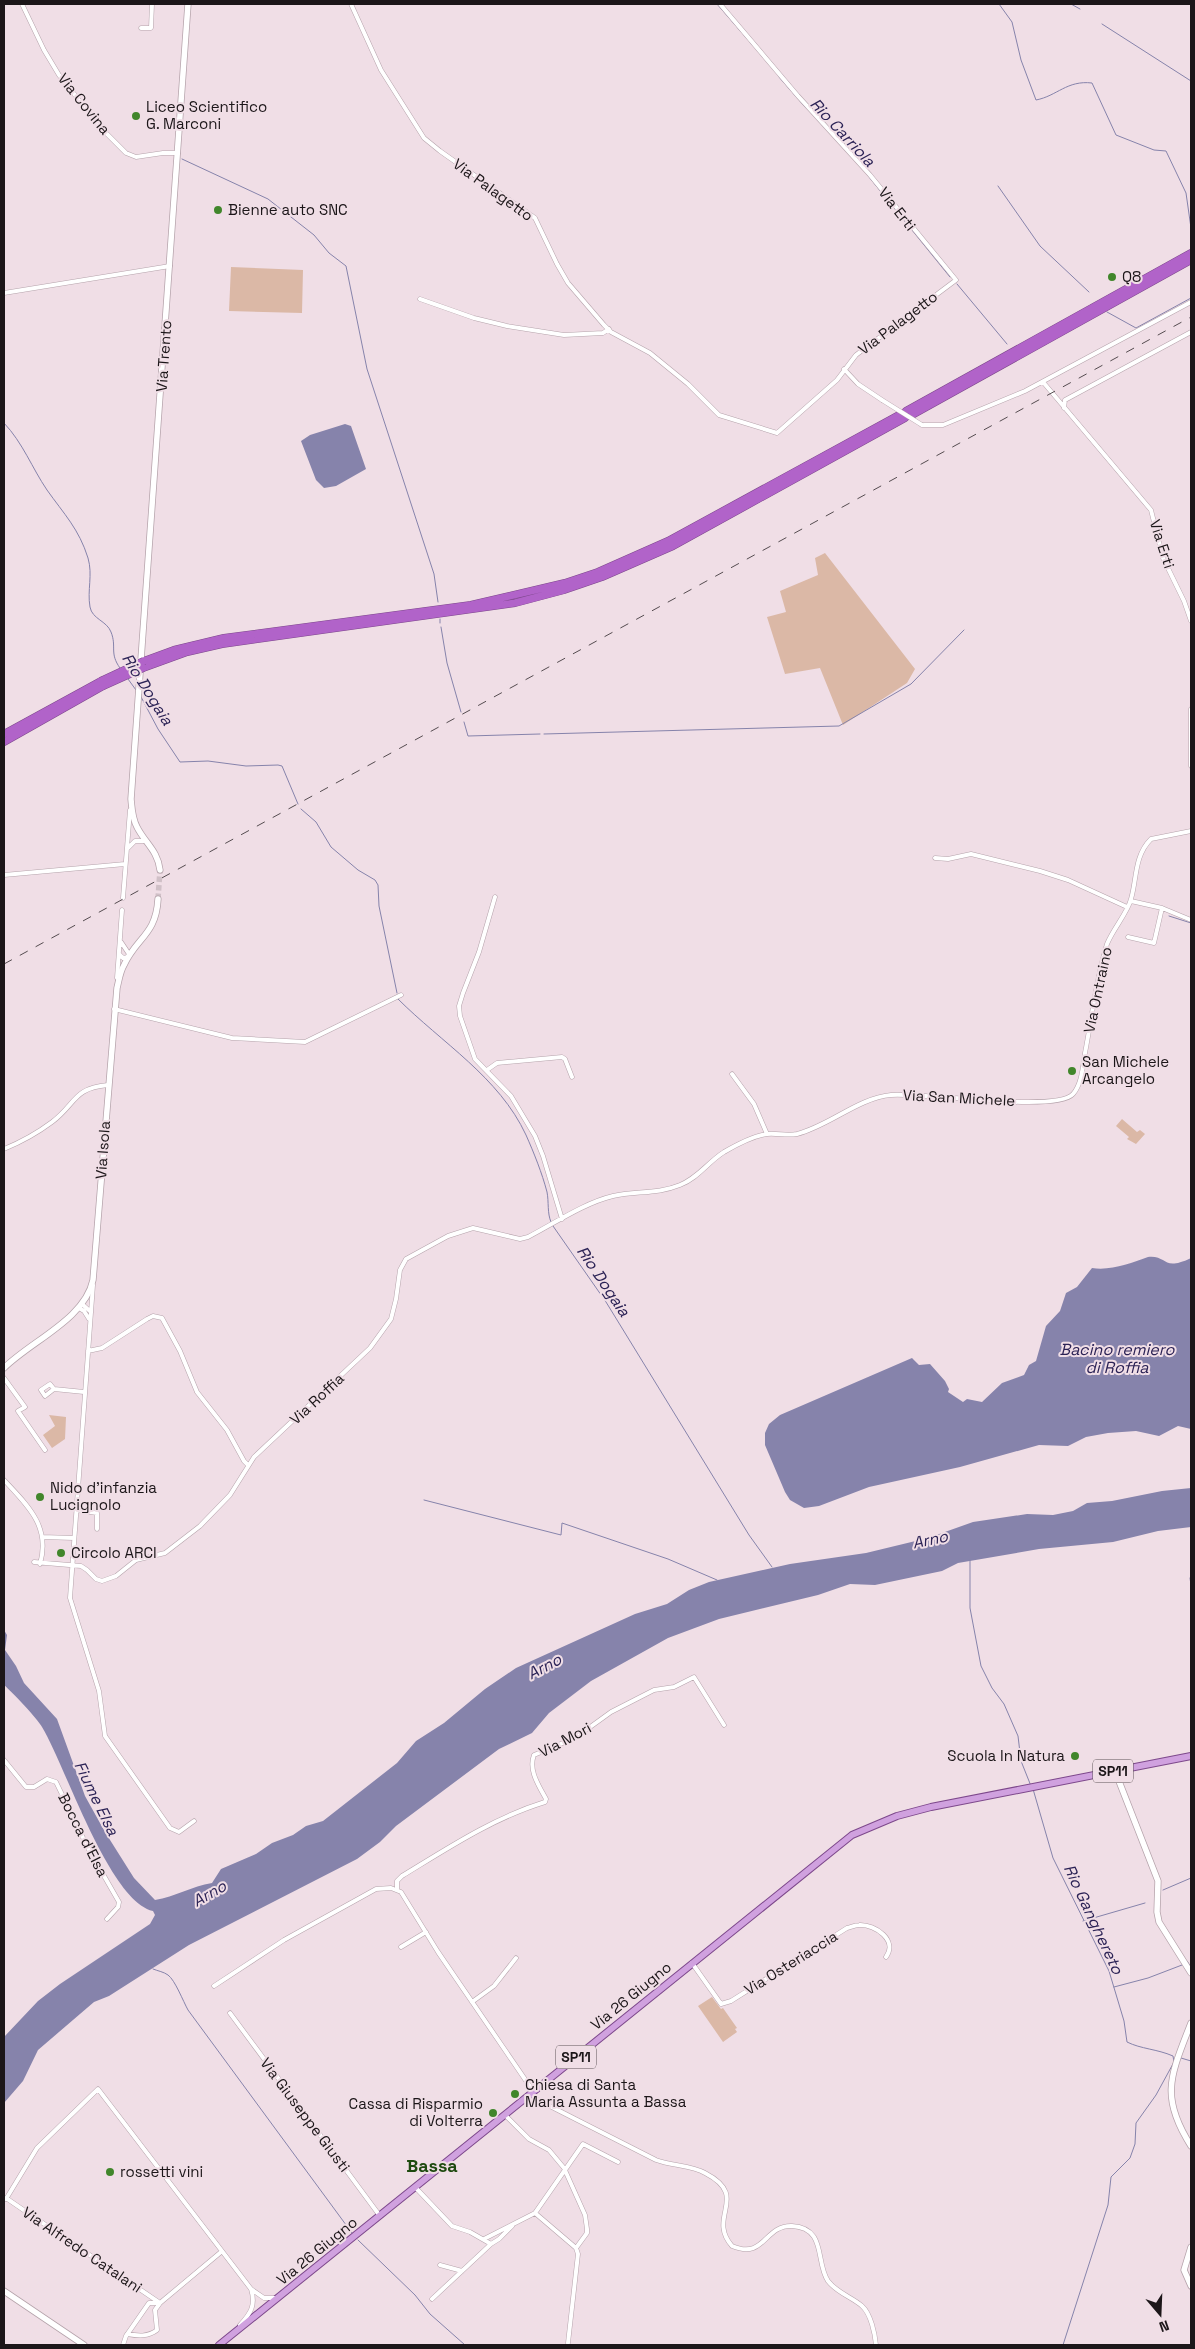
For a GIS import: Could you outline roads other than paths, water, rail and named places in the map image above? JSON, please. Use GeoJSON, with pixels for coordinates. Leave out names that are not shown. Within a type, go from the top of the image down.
{"type":"FeatureCollection","features":[{"type":"Feature","properties":{"kind":"highway"},"geometry":{"type":"LineString","coordinates":[[906,415],[1191,253]]}},
{"type":"Feature","properties":{"kind":"highway"},"geometry":{"type":"LineString","coordinates":[[4,734],[102,683],[174,650],[224,638],[471,605],[566,583],[628,560],[668,541],[906,415],[1191,260]]}},
{"type":"Feature","properties":{"kind":"highway"},"geometry":{"type":"LineString","coordinates":[[4,742],[102,683]]}},
{"type":"Feature","properties":{"kind":"main road","name":"SP11"},"geometry":{"type":"LineString","coordinates":[[1115,1771],[1191,1756]]}},
{"type":"Feature","properties":{"kind":"main road","name":"Via 26 Giugno"},"geometry":{"type":"LineString","coordinates":[[219,2345],[852,1835],[877,1824],[931,1807],[1115,1771]]}},
{"type":"Feature","properties":{"kind":"street","name":"Via Covina"},"geometry":{"type":"LineString","coordinates":[[22,4],[44,50],[59,75],[102,129],[126,153],[136,157],[178,153]]}},
{"type":"Feature","properties":{"kind":"street"},"geometry":{"type":"LineString","coordinates":[[141,28],[150,28],[152,4]]}},
{"type":"Feature","properties":{"kind":"street","name":"Via Trento"},"geometry":{"type":"LineString","coordinates":[[131,799],[136,708],[188,4]]}},
{"type":"Feature","properties":{"kind":"street","name":"Via Palagetto"},"geometry":{"type":"LineString","coordinates":[[351,4],[381,70],[424,138],[440,152],[535,218],[568,283],[608,329],[650,353],[688,384],[719,415],[754,424],[777,433],[836,380],[856,354],[956,280]]}},
{"type":"Feature","properties":{"kind":"street","name":"Via Erti"},"geometry":{"type":"LineString","coordinates":[[720,4],[798,96],[870,175],[956,280]]}},
{"type":"Feature","properties":{"kind":"street"},"geometry":{"type":"LineString","coordinates":[[4,293],[170,266]]}},
{"type":"Feature","properties":{"kind":"street"},"geometry":{"type":"LineString","coordinates":[[420,299],[474,318],[547,333],[603,333],[608,329]]}},
{"type":"Feature","properties":{"kind":"street"},"geometry":{"type":"LineString","coordinates":[[844,369],[858,384],[922,424],[948,424],[1044,382],[1191,302]]}},
{"type":"Feature","properties":{"kind":"street"},"geometry":{"type":"LineString","coordinates":[[1064,408],[1065,400],[1191,332]]}},
{"type":"Feature","properties":{"kind":"street","name":"Via Erti"},"geometry":{"type":"LineString","coordinates":[[1044,382],[1151,510],[1163,558],[1176,582],[1191,621]]}},
{"type":"Feature","properties":{"kind":"street"},"geometry":{"type":"LineString","coordinates":[[1191,709],[1191,766]]}},
{"type":"Feature","properties":{"kind":"street"},"geometry":{"type":"LineString","coordinates":[[131,799],[134,821],[157,857],[160,870]]}},
{"type":"Feature","properties":{"kind":"street"},"geometry":{"type":"LineString","coordinates":[[123,898],[131,799]]}},
{"type":"Feature","properties":{"kind":"street","name":"Via Ontraino"},"geometry":{"type":"LineString","coordinates":[[1068,1097],[1074,1093],[1081,1076],[1095,997],[1108,944],[1131,901],[1134,876],[1146,844],[1157,837],[1191,831]]}},
{"type":"Feature","properties":{"kind":"street"},"geometry":{"type":"LineString","coordinates":[[128,838],[132,832],[140,832]]}},
{"type":"Feature","properties":{"kind":"street"},"geometry":{"type":"LineString","coordinates":[[127,850],[140,832]]}},
{"type":"Feature","properties":{"kind":"street"},"geometry":{"type":"LineString","coordinates":[[128,838],[133,842]]}},
{"type":"Feature","properties":{"kind":"street"},"geometry":{"type":"LineString","coordinates":[[133,842],[141,840],[149,843]]}},
{"type":"Feature","properties":{"kind":"street"},"geometry":{"type":"LineString","coordinates":[[935,858],[957,858],[970,854],[1040,871],[1068,880],[1127,907]]}},
{"type":"Feature","properties":{"kind":"street"},"geometry":{"type":"LineString","coordinates":[[4,875],[125,864]]}},
{"type":"Feature","properties":{"kind":"street"},"geometry":{"type":"LineString","coordinates":[[495,897],[479,952],[459,1006],[462,1024],[475,1059],[518,1106],[535,1136],[562,1219]]}},
{"type":"Feature","properties":{"kind":"street","name":"Via Isola"},"geometry":{"type":"LineString","coordinates":[[117,988],[124,964],[155,920],[158,899]]}},
{"type":"Feature","properties":{"kind":"street"},"geometry":{"type":"LineString","coordinates":[[1131,901],[1162,908],[1191,920]]}},
{"type":"Feature","properties":{"kind":"street"},"geometry":{"type":"LineString","coordinates":[[1128,938],[1154,943],[1162,908]]}},
{"type":"Feature","properties":{"kind":"street","name":"Via Isola"},"geometry":{"type":"LineString","coordinates":[[122,910],[120,939],[122,950],[114,1009],[71,1564],[70,1598],[99,1691],[104,1736],[170,1828],[179,1832],[194,1822]]}},
{"type":"Feature","properties":{"kind":"street"},"geometry":{"type":"LineString","coordinates":[[128,957],[122,958],[122,950],[140,943]]}},
{"type":"Feature","properties":{"kind":"street","name":"Via Isola"},"geometry":{"type":"LineString","coordinates":[[122,950],[128,957]]}},
{"type":"Feature","properties":{"kind":"street"},"geometry":{"type":"LineString","coordinates":[[114,1009],[232,1038],[305,1042],[401,995]]}},
{"type":"Feature","properties":{"kind":"street"},"geometry":{"type":"LineString","coordinates":[[487,1070],[497,1063],[562,1057],[572,1077]]}},
{"type":"Feature","properties":{"kind":"street"},"geometry":{"type":"LineString","coordinates":[[732,1074],[754,1104],[767,1134]]}},
{"type":"Feature","properties":{"kind":"street"},"geometry":{"type":"LineString","coordinates":[[4,1149],[26,1140],[52,1122],[68,1108],[76,1095],[82,1091],[108,1085]]}},
{"type":"Feature","properties":{"kind":"street","name":"Via San Michele"},"geometry":{"type":"LineString","coordinates":[[556,1222],[606,1198],[663,1191],[683,1184],[698,1175],[724,1152],[767,1134],[796,1134],[866,1102],[888,1095],[914,1094],[1014,1102],[1043,1101],[1068,1097]]}},
{"type":"Feature","properties":{"kind":"street","name":"Via Roffia"},"geometry":{"type":"LineString","coordinates":[[71,1564],[88,1570],[96,1579],[102,1581],[116,1576],[136,1560],[165,1553],[200,1526],[230,1495],[248,1465],[356,1364],[385,1329],[394,1311],[398,1276],[406,1260],[448,1236],[473,1228],[520,1239],[547,1228],[556,1222]]}},
{"type":"Feature","properties":{"kind":"street"},"geometry":{"type":"LineString","coordinates":[[4,1368],[81,1306],[90,1294],[93,1280]]}},
{"type":"Feature","properties":{"kind":"street"},"geometry":{"type":"LineString","coordinates":[[81,1306],[91,1312]]}},
{"type":"Feature","properties":{"kind":"street"},"geometry":{"type":"LineString","coordinates":[[81,1306],[90,1320]]}},
{"type":"Feature","properties":{"kind":"street"},"geometry":{"type":"LineString","coordinates":[[88,1352],[102,1348],[147,1319],[154,1316],[162,1318],[180,1351],[197,1392],[220,1421],[248,1465]]}},
{"type":"Feature","properties":{"kind":"street"},"geometry":{"type":"LineString","coordinates":[[4,1378],[25,1407],[18,1411],[45,1450]]}},
{"type":"Feature","properties":{"kind":"street"},"geometry":{"type":"LineString","coordinates":[[54,1390],[84,1392]]}},
{"type":"Feature","properties":{"kind":"street"},"geometry":{"type":"LineString","coordinates":[[4,1480],[33,1512],[40,1526],[42,1537],[40,1564]]}},
{"type":"Feature","properties":{"kind":"street"},"geometry":{"type":"LineString","coordinates":[[76,1510],[97,1513],[97,1529]]}},
{"type":"Feature","properties":{"kind":"street"},"geometry":{"type":"LineString","coordinates":[[42,1537],[74,1538]]}},
{"type":"Feature","properties":{"kind":"street"},"geometry":{"type":"LineString","coordinates":[[34,1562],[40,1564],[71,1564]]}},
{"type":"Feature","properties":{"kind":"street","name":"Via Mori"},"geometry":{"type":"LineString","coordinates":[[397,1890],[397,1881],[402,1876],[485,1827],[522,1809],[544,1802],[546,1799],[536,1779],[531,1762],[534,1755],[575,1738],[625,1704],[654,1690],[674,1687],[694,1677],[724,1725]]}},
{"type":"Feature","properties":{"kind":"street","name":"Bocca d'Elsa"},"geometry":{"type":"LineString","coordinates":[[4,1760],[26,1787],[34,1787],[47,1779],[56,1782],[88,1848],[119,1902],[118,1907],[107,1919]]}},
{"type":"Feature","properties":{"kind":"street"},"geometry":{"type":"LineString","coordinates":[[1115,1771],[1158,1881],[1157,1912],[1159,1922],[1191,1972]]}},
{"type":"Feature","properties":{"kind":"street"},"geometry":{"type":"LineString","coordinates":[[214,1986],[284,1940],[376,1889],[391,1888],[401,1892],[536,2099],[656,2160],[670,2165],[696,2169],[711,2176],[725,2189],[728,2206],[722,2230],[732,2246],[747,2251],[754,2249],[774,2231],[784,2227],[793,2226],[810,2233],[819,2245],[829,2282],[834,2288],[864,2307],[873,2329],[876,2345]]}},
{"type":"Feature","properties":{"kind":"street","name":"Via Osteriaccia"},"geometry":{"type":"LineString","coordinates":[[692,1963],[722,2004],[731,2001],[847,1928],[859,1925],[870,1926],[882,1933],[890,1945],[890,1952],[886,1957]]}},
{"type":"Feature","properties":{"kind":"street"},"geometry":{"type":"LineString","coordinates":[[401,1947],[426,1932]]}},
{"type":"Feature","properties":{"kind":"street"},"geometry":{"type":"LineString","coordinates":[[472,2002],[494,1986],[516,1958]]}},
{"type":"Feature","properties":{"kind":"street","name":"Via Giuseppe Giusti"},"geometry":{"type":"LineString","coordinates":[[230,2013],[380,2216]]}},
{"type":"Feature","properties":{"kind":"street"},"geometry":{"type":"LineString","coordinates":[[1191,2023],[1172,2076],[1170,2087],[1176,2120],[1191,2146]]}},
{"type":"Feature","properties":{"kind":"street"},"geometry":{"type":"LineString","coordinates":[[5,2198],[37,2148],[98,2089],[251,2290],[264,2298],[279,2298]]}},
{"type":"Feature","properties":{"kind":"street"},"geometry":{"type":"LineString","coordinates":[[505,2114],[528,2139],[549,2150],[564,2168],[585,2215],[587,2228],[587,2233],[576,2248]]}},
{"type":"Feature","properties":{"kind":"street"},"geometry":{"type":"LineString","coordinates":[[484,2239],[534,2213],[564,2168],[583,2144],[618,2162]]}},
{"type":"Feature","properties":{"kind":"street"},"geometry":{"type":"LineString","coordinates":[[415,2187],[452,2226],[484,2239],[491,2244]]}},
{"type":"Feature","properties":{"kind":"street","name":"Via Alfredo Catalani"},"geometry":{"type":"LineString","coordinates":[[5,2198],[160,2302]]}},
{"type":"Feature","properties":{"kind":"street"},"geometry":{"type":"LineString","coordinates":[[534,2213],[576,2248],[578,2254],[568,2343]]}},
{"type":"Feature","properties":{"kind":"street"},"geometry":{"type":"LineString","coordinates":[[432,2299],[513,2224]]}},
{"type":"Feature","properties":{"kind":"street"},"geometry":{"type":"LineString","coordinates":[[1191,2247],[1184,2270],[1191,2286]]}},
{"type":"Feature","properties":{"kind":"street","name":"Via Alfredo Catalani"},"geometry":{"type":"LineString","coordinates":[[123,2345],[127,2334],[150,2303],[160,2302],[221,2252]]}},
{"type":"Feature","properties":{"kind":"street"},"geometry":{"type":"LineString","coordinates":[[440,2265],[462,2271]]}},
{"type":"Feature","properties":{"kind":"street"},"geometry":{"type":"LineString","coordinates":[[231,2336],[252,2310],[254,2303],[251,2290]]}},
{"type":"Feature","properties":{"kind":"street"},"geometry":{"type":"LineString","coordinates":[[4,2291],[83,2345]]}},
{"type":"Feature","properties":{"kind":"street"},"geometry":{"type":"LineString","coordinates":[[127,2334],[151,2334],[157,2330],[155,2310],[160,2302]]}},
{"type":"Feature","properties":{"kind":"water"},"geometry":{"type":"Polygon","coordinates":[[[345,424],[351,426],[366,469],[336,486],[324,488],[316,480],[301,441],[310,435],[345,424]]]}},
{"type":"Feature","properties":{"kind":"water","name":"Bacino remiero di Roffia"},"geometry":{"type":"Polygon","coordinates":[[[1148,1257],[1159,1258],[1170,1263],[1182,1262],[1191,1258],[1191,1429],[1178,1426],[1159,1436],[1136,1431],[1108,1433],[1086,1437],[1068,1446],[1039,1445],[960,1467],[869,1487],[819,1506],[804,1508],[790,1500],[765,1445],[765,1433],[769,1424],[780,1415],[912,1358],[919,1365],[930,1364],[945,1381],[949,1389],[948,1392],[963,1402],[967,1399],[982,1402],[1002,1383],[1024,1375],[1029,1365],[1036,1361],[1046,1326],[1060,1311],[1066,1293],[1077,1287],[1092,1268],[1114,1267],[1148,1257]]]}},
{"type":"Feature","properties":{"kind":"water","name":"Arno"},"geometry":{"type":"Polygon","coordinates":[[[1191,1488],[1191,1527],[1158,1531],[1113,1542],[1039,1549],[958,1563],[942,1571],[875,1585],[850,1584],[818,1595],[719,1619],[668,1638],[591,1681],[549,1713],[532,1733],[499,1749],[396,1826],[380,1842],[357,1859],[189,1945],[109,1996],[94,2002],[38,2050],[23,2081],[4,2103],[4,2037],[38,2001],[60,1984],[150,1924],[155,1915],[153,1911],[137,1902],[120,1883],[90,1830],[52,1745],[40,1723],[4,1685],[4,1630],[7,1635],[5,1650],[16,1666],[24,1683],[57,1719],[85,1796],[105,1832],[134,1878],[155,1900],[212,1883],[221,1869],[256,1854],[272,1843],[293,1835],[306,1826],[323,1821],[397,1763],[416,1741],[444,1723],[485,1689],[516,1668],[635,1614],[667,1604],[689,1590],[709,1582],[790,1564],[866,1553],[928,1538],[973,1522],[1027,1514],[1053,1515],[1073,1511],[1087,1503],[1112,1501],[1162,1491],[1191,1488]]]}},
{"type":"Feature","properties":{"kind":"waterway","name":"Rio Carriola"},"geometry":{"type":"LineString","coordinates":[[717,4],[756,49]]}},
{"type":"Feature","properties":{"kind":"waterway"},"geometry":{"type":"LineString","coordinates":[[999,4],[1012,22],[1021,60],[1036,100],[1069,86],[1092,83],[1116,135],[1154,150],[1166,151],[1186,193],[1191,228]]}},
{"type":"Feature","properties":{"kind":"waterway"},"geometry":{"type":"LineString","coordinates":[[1071,4],[1080,9]]}},
{"type":"Feature","properties":{"kind":"waterway"},"geometry":{"type":"LineString","coordinates":[[1102,24],[1191,81]]}},
{"type":"Feature","properties":{"kind":"waterway","name":"Rio Carriola"},"geometry":{"type":"LineString","coordinates":[[779,77],[806,108]]}},
{"type":"Feature","properties":{"kind":"waterway"},"geometry":{"type":"LineString","coordinates":[[182,159],[268,199],[314,235],[329,253],[346,266],[367,369],[434,574],[438,602]]}},
{"type":"Feature","properties":{"kind":"waterway","name":"Rio Carriola"},"geometry":{"type":"LineString","coordinates":[[869,177],[950,277]]}},
{"type":"Feature","properties":{"kind":"waterway"},"geometry":{"type":"LineString","coordinates":[[998,186],[1040,246],[1089,292]]}},
{"type":"Feature","properties":{"kind":"waterway","name":"Rio Carriola"},"geometry":{"type":"LineString","coordinates":[[957,284],[1007,344]]}},
{"type":"Feature","properties":{"kind":"waterway"},"geometry":{"type":"LineString","coordinates":[[1107,312],[1136,328],[1191,298]]}},
{"type":"Feature","properties":{"kind":"waterway","name":"Rio Dogaia"},"geometry":{"type":"LineString","coordinates":[[4,423],[17,439],[47,490],[80,539],[89,564],[91,611],[109,628],[113,637],[115,658],[120,668]]}},
{"type":"Feature","properties":{"kind":"waterway"},"geometry":{"type":"LineString","coordinates":[[441,627],[447,663],[461,712]]}},
{"type":"Feature","properties":{"kind":"waterway"},"geometry":{"type":"LineString","coordinates":[[544,734],[839,726],[911,684],[964,630]]}},
{"type":"Feature","properties":{"kind":"waterway","name":"Rio Dogaia"},"geometry":{"type":"LineString","coordinates":[[128,679],[136,690]]}},
{"type":"Feature","properties":{"kind":"waterway","name":"Rio Dogaia"},"geometry":{"type":"LineString","coordinates":[[140,695],[158,729],[180,762],[208,761],[246,766],[282,766],[298,804]]}},
{"type":"Feature","properties":{"kind":"waterway"},"geometry":{"type":"LineString","coordinates":[[464,722],[468,736],[540,734]]}},
{"type":"Feature","properties":{"kind":"waterway","name":"Rio Dogaia"},"geometry":{"type":"LineString","coordinates":[[301,809],[316,822],[331,847],[358,870],[375,880],[378,885],[379,906],[397,993]]}},
{"type":"Feature","properties":{"kind":"waterway"},"geometry":{"type":"LineString","coordinates":[[1169,916],[1191,923]]}},
{"type":"Feature","properties":{"kind":"waterway","name":"Rio Dogaia"},"geometry":{"type":"LineString","coordinates":[[398,999],[485,1078],[515,1114],[526,1135],[543,1178],[551,1222]]}},
{"type":"Feature","properties":{"kind":"waterway","name":"Rio Dogaia"},"geometry":{"type":"LineString","coordinates":[[553,1226],[606,1302],[749,1535],[772,1567]]}},
{"type":"Feature","properties":{"kind":"waterway"},"geometry":{"type":"LineString","coordinates":[[424,1500],[561,1535],[562,1523],[668,1559],[717,1580]]}},
{"type":"Feature","properties":{"kind":"waterway","name":"Rio Ganghereto"},"geometry":{"type":"LineString","coordinates":[[970,1560],[970,1608],[981,1666],[992,1688],[1004,1704],[1018,1736],[1021,1761],[1031,1786]]}},
{"type":"Feature","properties":{"kind":"waterway"},"geometry":{"type":"LineString","coordinates":[[1190,1578],[1191,1585]]}},
{"type":"Feature","properties":{"kind":"waterway","name":"Rio Ganghereto"},"geometry":{"type":"LineString","coordinates":[[1033,1789],[1053,1858],[1109,1971],[1124,2021],[1127,2042],[1173,2056],[1174,2062],[1156,2095],[1136,2123],[1135,2144],[1130,2158],[1111,2177],[1108,2205],[1063,2345]]}},
{"type":"Feature","properties":{"kind":"waterway"},"geometry":{"type":"LineString","coordinates":[[1163,1890],[1191,1878]]}},
{"type":"Feature","properties":{"kind":"waterway"},"geometry":{"type":"LineString","coordinates":[[1083,1921],[1145,1903]]}},
{"type":"Feature","properties":{"kind":"waterway"},"geometry":{"type":"LineString","coordinates":[[1187,1961],[1191,1967]]}},
{"type":"Feature","properties":{"kind":"waterway"},"geometry":{"type":"LineString","coordinates":[[1114,1987],[1148,1978],[1182,1965]]}},
{"type":"Feature","properties":{"kind":"waterway"},"geometry":{"type":"LineString","coordinates":[[153,1969],[165,1973],[171,1978],[188,2010],[352,2233]]}},
{"type":"Feature","properties":{"kind":"waterway"},"geometry":{"type":"LineString","coordinates":[[1181,2058],[1191,2061]]}},
{"type":"Feature","properties":{"kind":"waterway"},"geometry":{"type":"LineString","coordinates":[[358,2240],[415,2295],[430,2314],[465,2345]]}},
{"type":"Feature","properties":{"kind":"tunnel"},"geometry":{"type":"LineString","coordinates":[[158,899],[160,870]]}},
{"type":"Feature","properties":{"kind":"railway"},"geometry":{"type":"LineString","coordinates":[[4,964],[1191,317]]}},
{"type":"Feature","properties":{"kind":"place","name":"Liceo Scientifico G. Marconi"},"geometry":{"type":"Point","coordinates":[136,116]}},
{"type":"Feature","properties":{"kind":"place","name":"Bienne auto SNC"},"geometry":{"type":"Point","coordinates":[218,210]}},
{"type":"Feature","properties":{"kind":"place","name":"Q8"},"geometry":{"type":"Point","coordinates":[1112,277]}},
{"type":"Feature","properties":{"kind":"place","name":"San Michele Arcangelo"},"geometry":{"type":"Point","coordinates":[1072,1071]}},
{"type":"Feature","properties":{"kind":"place","name":"Nido d'infanzia Lucignolo"},"geometry":{"type":"Point","coordinates":[40,1497]}},
{"type":"Feature","properties":{"kind":"place","name":"Circolo ARCI"},"geometry":{"type":"Point","coordinates":[61,1553]}},
{"type":"Feature","properties":{"kind":"place","name":"Scuola In Natura"},"geometry":{"type":"Point","coordinates":[1075,1756]}},
{"type":"Feature","properties":{"kind":"place","name":"Chiesa di Santa Maria Assunta a Bassa"},"geometry":{"type":"Point","coordinates":[515,2094]}},
{"type":"Feature","properties":{"kind":"place","name":"Cassa di Risparmio di Volterra"},"geometry":{"type":"Point","coordinates":[493,2113]}},
{"type":"Feature","properties":{"kind":"place","name":"rossetti vini"},"geometry":{"type":"Point","coordinates":[110,2172]}},
{"type":"Feature","properties":{"kind":"district","name":"Bassa"},"geometry":{"type":"Point","coordinates":[432,2166]}},
{"type":"Feature","properties":{"kind":"water label","name":"Fiume Elsa"},"geometry":{"type":"Point","coordinates":[97,1798]}}]}
